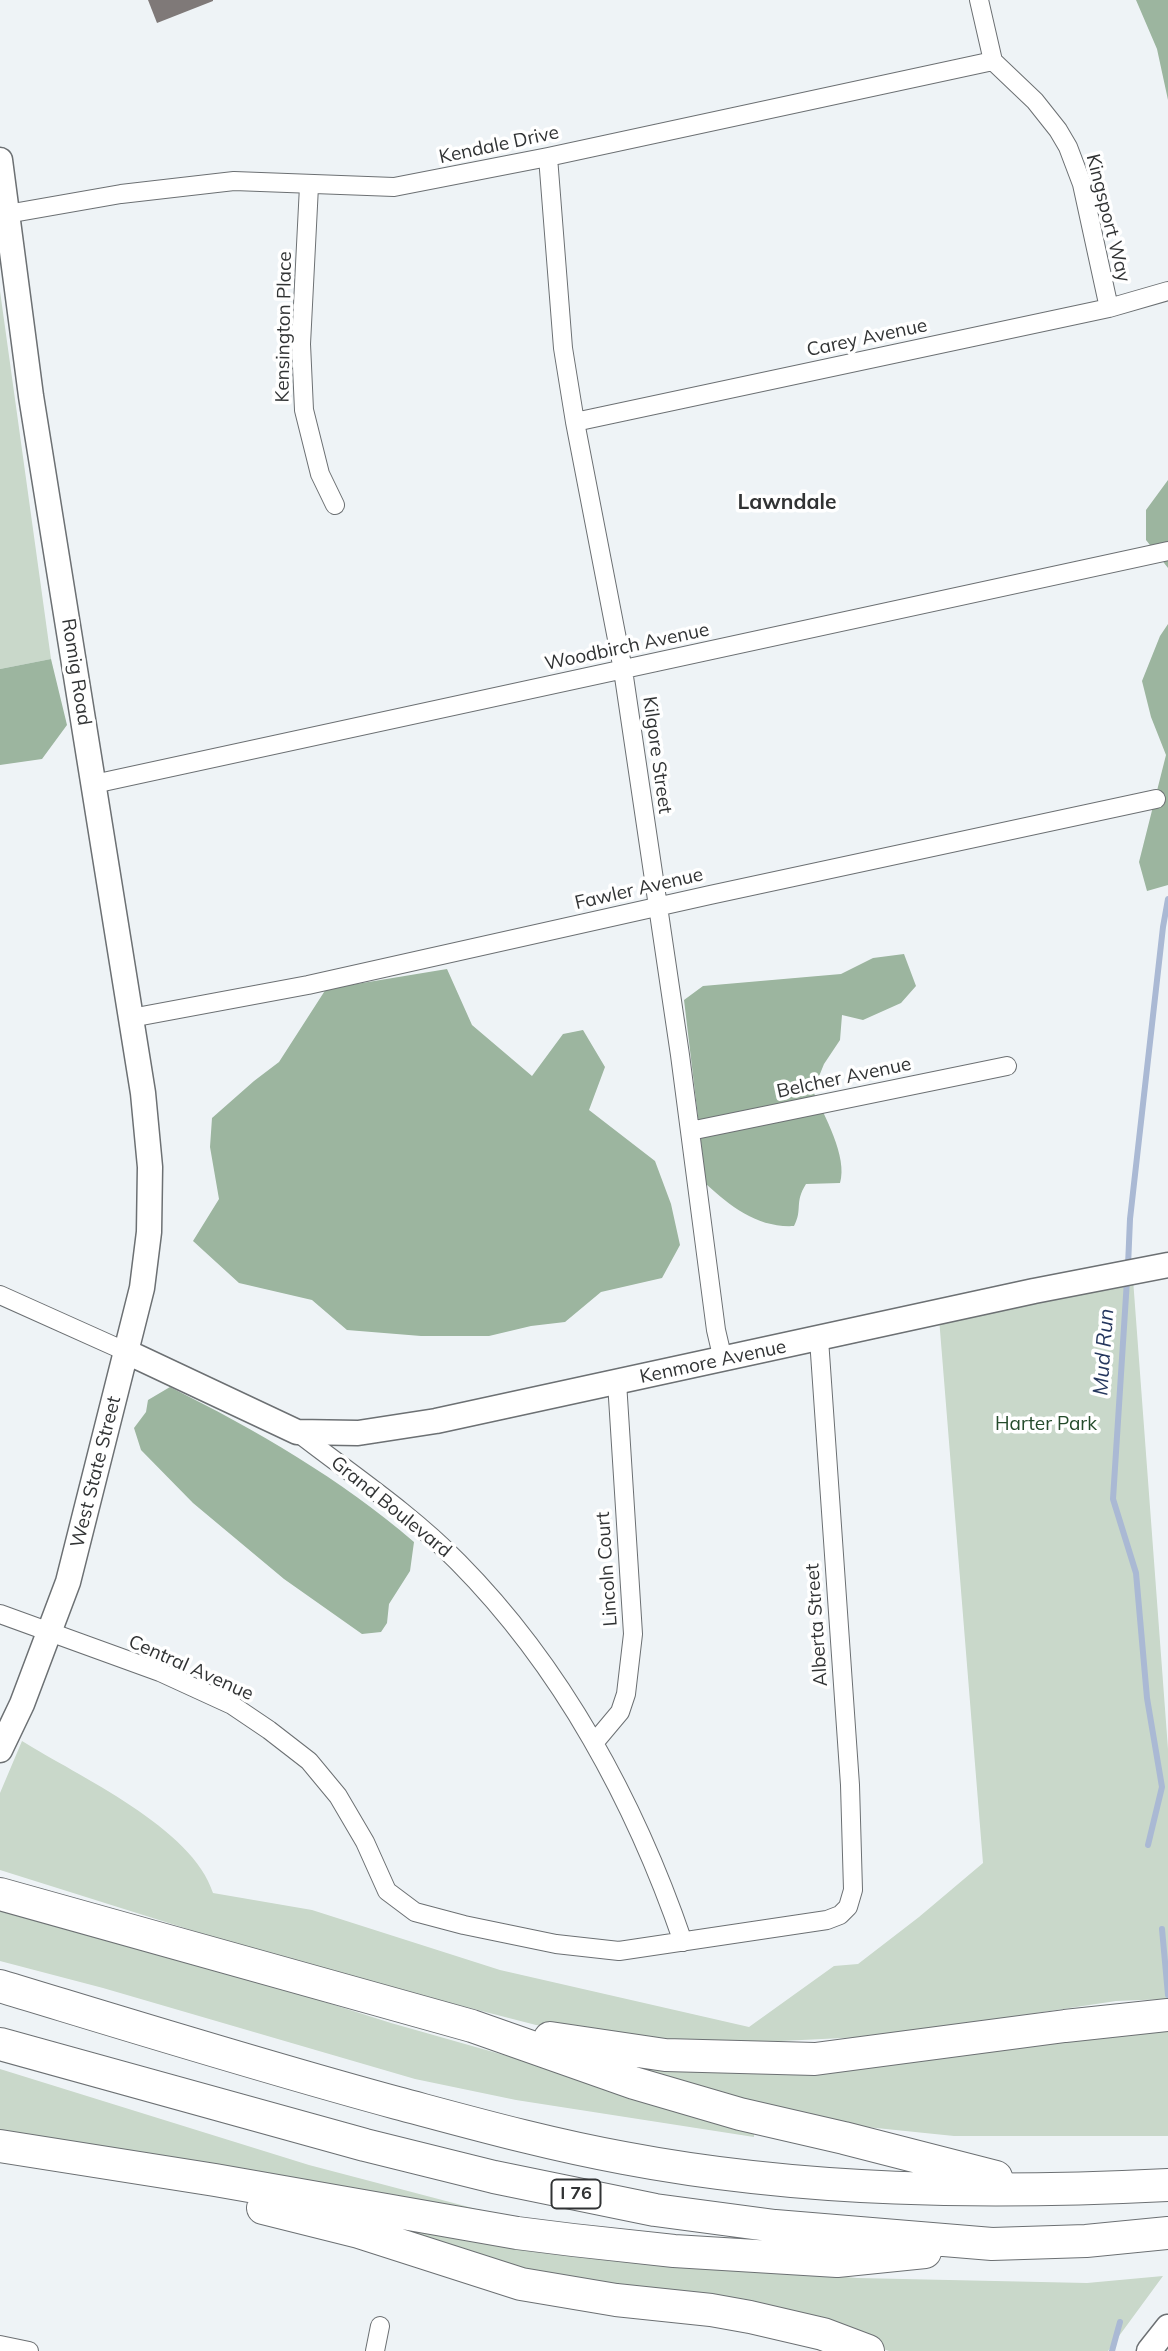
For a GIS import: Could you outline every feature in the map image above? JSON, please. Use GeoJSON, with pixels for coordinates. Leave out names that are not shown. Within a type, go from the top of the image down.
{"type":"FeatureCollection","features":[{"type":"Feature","properties":{"kind":"highway"},"geometry":{"type":"LineString","coordinates":[[0,1894],[472,2026],[634,2083],[740,2114],[1048,2191]]}},
{"type":"Feature","properties":{"kind":"highway","name":"I 76"},"geometry":{"type":"LineString","coordinates":[[0,1986],[358,2092],[513,2134],[626,2159],[751,2177],[882,2188],[1048,2191],[1168,2185]]}},
{"type":"Feature","properties":{"kind":"highway"},"geometry":{"type":"LineString","coordinates":[[472,2026],[665,2055],[815,2059],[1168,2015]]}},
{"type":"Feature","properties":{"kind":"highway","name":"I 76"},"geometry":{"type":"LineString","coordinates":[[0,2044],[365,2145],[494,2177],[655,2210],[775,2226],[992,2244],[1086,2241],[1167,2233]]}},
{"type":"Feature","properties":{"kind":"highway"},"geometry":{"type":"LineString","coordinates":[[5,2147],[215,2180],[517,2233],[674,2251],[837,2261],[992,2244]]}},
{"type":"Feature","properties":{"kind":"highway"},"geometry":{"type":"LineString","coordinates":[[5,2147],[359,2232],[521,2284],[602,2298],[750,2317],[822,2334],[868,2351]]}},
{"type":"Feature","properties":{"kind":"street"},"geometry":{"type":"LineString","coordinates":[[979,0],[993,61]]}},
{"type":"Feature","properties":{"kind":"street","name":"Kendale Drive"},"geometry":{"type":"LineString","coordinates":[[7,214],[121,194],[234,181],[309,186],[394,187],[548,157],[993,61]]}},
{"type":"Feature","properties":{"kind":"street","name":"Kingsport Way"},"geometry":{"type":"LineString","coordinates":[[993,61],[1035,101],[1069,148],[1082,184],[1109,308]]}},
{"type":"Feature","properties":{"kind":"street","name":"Kilgore Street"},"geometry":{"type":"LineString","coordinates":[[548,157],[561,323],[575,422],[624,670],[716,1330],[723,1360]]}},
{"type":"Feature","properties":{"kind":"street","name":"Romig Road"},"geometry":{"type":"LineString","coordinates":[[0,160],[31,396],[131,1018],[150,1152],[150,1184]]}},
{"type":"Feature","properties":{"kind":"street","name":"Kensington Place"},"geometry":{"type":"LineString","coordinates":[[309,186],[301,344],[304,410],[320,474],[335,505]]}},
{"type":"Feature","properties":{"kind":"street","name":"Carey Avenue"},"geometry":{"type":"LineString","coordinates":[[575,422],[1109,308],[1168,291]]}},
{"type":"Feature","properties":{"kind":"street","name":"Woodbirch Avenue"},"geometry":{"type":"LineString","coordinates":[[94,784],[1168,551]]}},
{"type":"Feature","properties":{"kind":"street","name":"Fawler Avenue"},"geometry":{"type":"LineString","coordinates":[[131,1018],[308,985],[1156,799]]}},
{"type":"Feature","properties":{"kind":"street","name":"Belcher Avenue"},"geometry":{"type":"LineString","coordinates":[[690,1131],[1007,1066]]}},
{"type":"Feature","properties":{"kind":"street","name":"West State Street"},"geometry":{"type":"LineString","coordinates":[[0,1750],[22,1704],[50,1633],[80,1540],[142,1288],[149,1232],[150,1184]]}},
{"type":"Feature","properties":{"kind":"street","name":"Kenmore Avenue"},"geometry":{"type":"LineString","coordinates":[[297,1432],[378,1432],[1168,1265]]}},
{"type":"Feature","properties":{"kind":"street","name":"Grand Boulevard"},"geometry":{"type":"LineString","coordinates":[[0,1295],[297,1432],[409,1518],[457,1561],[532,1648],[594,1743],[644,1845],[682,1942]]}},
{"type":"Feature","properties":{"kind":"street","name":"Alberta Street"},"geometry":{"type":"LineString","coordinates":[[819,1339],[850,1785],[853,1890],[848,1907]]}},
{"type":"Feature","properties":{"kind":"street","name":"Lincoln Court"},"geometry":{"type":"LineString","coordinates":[[594,1743],[610,1726],[623,1703],[629,1681],[632,1645],[617,1382]]}},
{"type":"Feature","properties":{"kind":"street","name":"Central Avenue"},"geometry":{"type":"LineString","coordinates":[[0,1614],[160,1672],[232,1705],[269,1730],[309,1761],[338,1796],[365,1842],[387,1891],[415,1912],[556,1944],[619,1951],[827,1920],[840,1915],[848,1907]]}},
{"type":"Feature","properties":{"kind":"street"},"geometry":{"type":"LineString","coordinates":[[375,2351],[380,2326]]}},
{"type":"Feature","properties":{"kind":"street"},"geometry":{"type":"LineString","coordinates":[[1149,2351],[1168,2327]]}},
{"type":"Feature","properties":{"kind":"street"},"geometry":{"type":"LineString","coordinates":[[0,2345],[29,2351]]}},
{"type":"Feature","properties":{"kind":"green space"},"geometry":{"type":"Polygon","coordinates":[[[1136,0],[1168,0],[1168,100],[1157,49],[1136,0]]]}},
{"type":"Feature","properties":{"kind":"green space"},"geometry":{"type":"Polygon","coordinates":[[[0,291],[51,659],[0,669],[0,291]]]}},
{"type":"Feature","properties":{"kind":"green space"},"geometry":{"type":"Polygon","coordinates":[[[1168,480],[1168,568],[1146,540],[1146,510],[1168,480]]]}},
{"type":"Feature","properties":{"kind":"green space"},"geometry":{"type":"Polygon","coordinates":[[[1168,624],[1168,885],[1147,891],[1139,862],[1166,755],[1151,717],[1142,681],[1160,636],[1168,624]]]}},
{"type":"Feature","properties":{"kind":"green space"},"geometry":{"type":"Polygon","coordinates":[[[51,659],[67,725],[42,759],[0,765],[0,669],[51,659]]]}},
{"type":"Feature","properties":{"kind":"green space"},"geometry":{"type":"Polygon","coordinates":[[[904,954],[916,986],[901,1003],[863,1020],[842,1015],[840,1040],[824,1064],[813,1091],[838,1149],[842,1173],[840,1183],[806,1184],[800,1196],[794,1226],[769,1224],[735,1208],[706,1184],[684,1000],[703,986],[841,974],[873,958],[904,954]]]}},
{"type":"Feature","properties":{"kind":"green space"},"geometry":{"type":"Polygon","coordinates":[[[447,969],[472,1025],[532,1076],[563,1034],[583,1030],[605,1067],[589,1110],[655,1161],[671,1204],[680,1245],[662,1278],[601,1292],[565,1322],[531,1326],[489,1336],[421,1336],[347,1330],[312,1300],[239,1283],[193,1241],[219,1199],[210,1147],[212,1118],[279,1062],[326,989],[447,969]]]}},
{"type":"Feature","properties":{"kind":"green space","name":"Harter Park"},"geometry":{"type":"Polygon","coordinates":[[[1133,1279],[1168,1749],[1168,1999],[1116,2001],[884,2036],[740,2043],[677,2042],[536,2025],[299,1964],[0,1870],[0,1793],[22,1741],[102,1787],[159,1826],[183,1847],[201,1869],[213,1893],[312,1910],[500,1970],[749,2027],[834,1966],[858,1964],[983,1863],[939,1318],[1133,1279]]]}},
{"type":"Feature","properties":{"kind":"green space"},"geometry":{"type":"Polygon","coordinates":[[[170,1387],[297,1457],[357,1497],[414,1542],[410,1571],[389,1604],[387,1623],[381,1632],[362,1634],[284,1579],[193,1503],[141,1450],[134,1428],[146,1412],[148,1400],[170,1387]]]}},
{"type":"Feature","properties":{"kind":"green space"},"geometry":{"type":"Polygon","coordinates":[[[0,1906],[139,1943],[391,2023],[754,2126],[754,2137],[516,2100],[415,2079],[103,1988],[0,1961],[0,1906]]]}},
{"type":"Feature","properties":{"kind":"green space"},"geometry":{"type":"Polygon","coordinates":[[[1168,2025],[1168,2136],[954,2136],[847,2125],[629,2072],[631,2061],[1168,2025]]]}},
{"type":"Feature","properties":{"kind":"green space"},"geometry":{"type":"Polygon","coordinates":[[[0,2069],[309,2165],[503,2216],[0,2135],[0,2069]]]}},
{"type":"Feature","properties":{"kind":"green space"},"geometry":{"type":"Polygon","coordinates":[[[400,2229],[528,2249],[857,2278],[1087,2283],[1163,2276],[1108,2351],[889,2351],[772,2312],[570,2283],[400,2229]]]}},
{"type":"Feature","properties":{"kind":"building"},"geometry":{"type":"Polygon","coordinates":[[[148,0],[213,0],[213,1],[157,23],[148,0]]]}},
{"type":"Feature","properties":{"kind":"waterway","name":"Mud Run"},"geometry":{"type":"LineString","coordinates":[[1128,1266],[1130,1219],[1168,899]]}},
{"type":"Feature","properties":{"kind":"waterway","name":"Mud Run"},"geometry":{"type":"LineString","coordinates":[[1127,1280],[1113,1499],[1136,1573],[1147,1698],[1162,1787],[1148,1845]]}},
{"type":"Feature","properties":{"kind":"waterway","name":"Mud Run"},"geometry":{"type":"LineString","coordinates":[[1162,1929],[1168,1995]]}},
{"type":"Feature","properties":{"kind":"waterway","name":"Mud Run"},"geometry":{"type":"LineString","coordinates":[[1112,2351],[1120,2322]]}},
{"type":"Feature","properties":{"kind":"district","name":"Lawndale"},"geometry":{"type":"Point","coordinates":[787,503]}}]}
